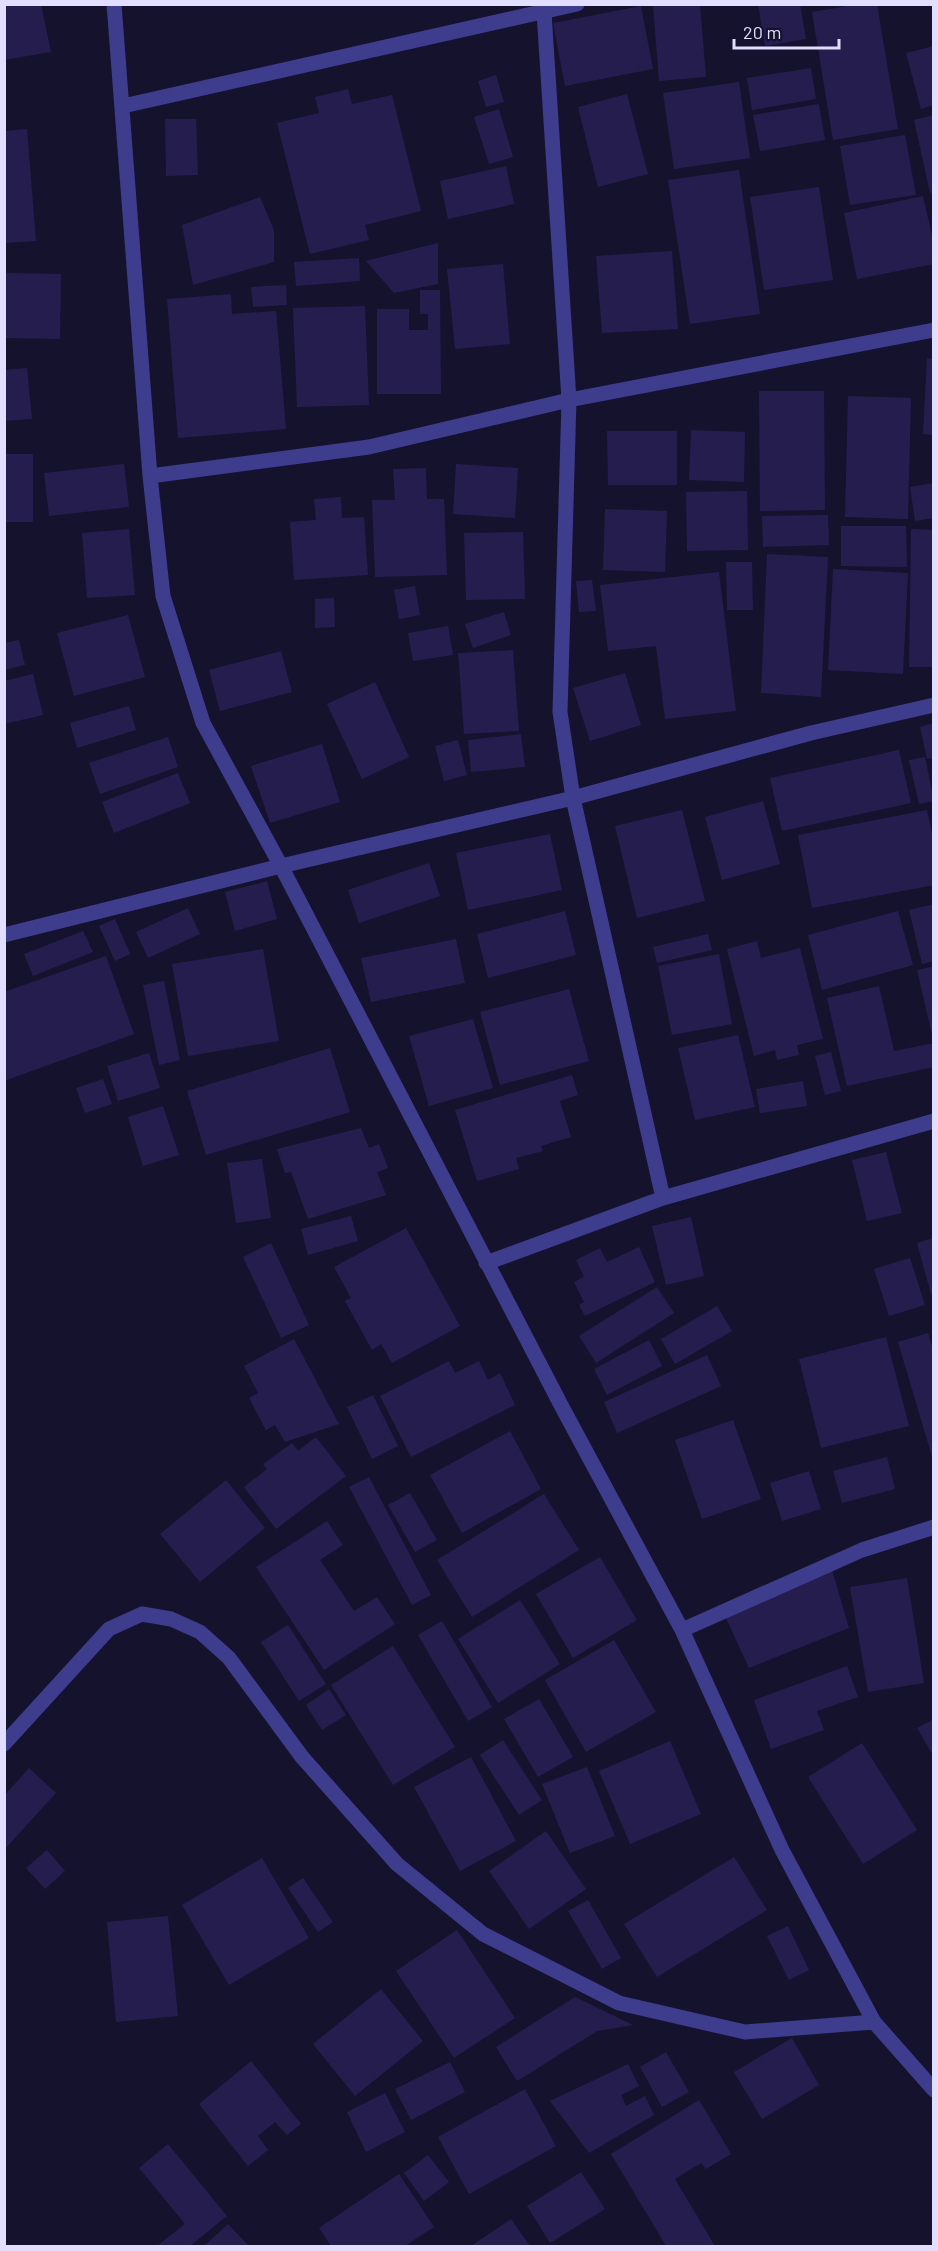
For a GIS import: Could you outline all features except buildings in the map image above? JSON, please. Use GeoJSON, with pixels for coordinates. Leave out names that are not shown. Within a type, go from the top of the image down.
{"type":"FeatureCollection","features":[{"type":"Feature","properties":{"kind":"street"},"geometry":{"type":"LineString","coordinates":[[114,4],[150,476],[163,596],[203,723],[486,1263],[682,1630],[782,1851],[874,2022],[933,2090]]}},
{"type":"Feature","properties":{"kind":"street"},"geometry":{"type":"LineString","coordinates":[[123,106],[577,4]]}},
{"type":"Feature","properties":{"kind":"street"},"geometry":{"type":"LineString","coordinates":[[544,12],[569,400],[560,712],[573,798],[663,1198]]}},
{"type":"Feature","properties":{"kind":"street"},"geometry":{"type":"LineString","coordinates":[[150,476],[369,447],[569,400],[933,330]]}},
{"type":"Feature","properties":{"kind":"street"},"geometry":{"type":"LineString","coordinates":[[4,935],[573,798],[811,733],[933,705]]}},
{"type":"Feature","properties":{"kind":"street"},"geometry":{"type":"LineString","coordinates":[[486,1263],[663,1198],[933,1121]]}},
{"type":"Feature","properties":{"kind":"street"},"geometry":{"type":"LineString","coordinates":[[682,1630],[862,1550],[933,1527]]}},
{"type":"Feature","properties":{"kind":"street"},"geometry":{"type":"LineString","coordinates":[[4,1744],[109,1629],[142,1614],[171,1619],[200,1632],[229,1658],[302,1757],[397,1864],[483,1934],[619,2003],[745,2032],[874,2022]]}}]}
